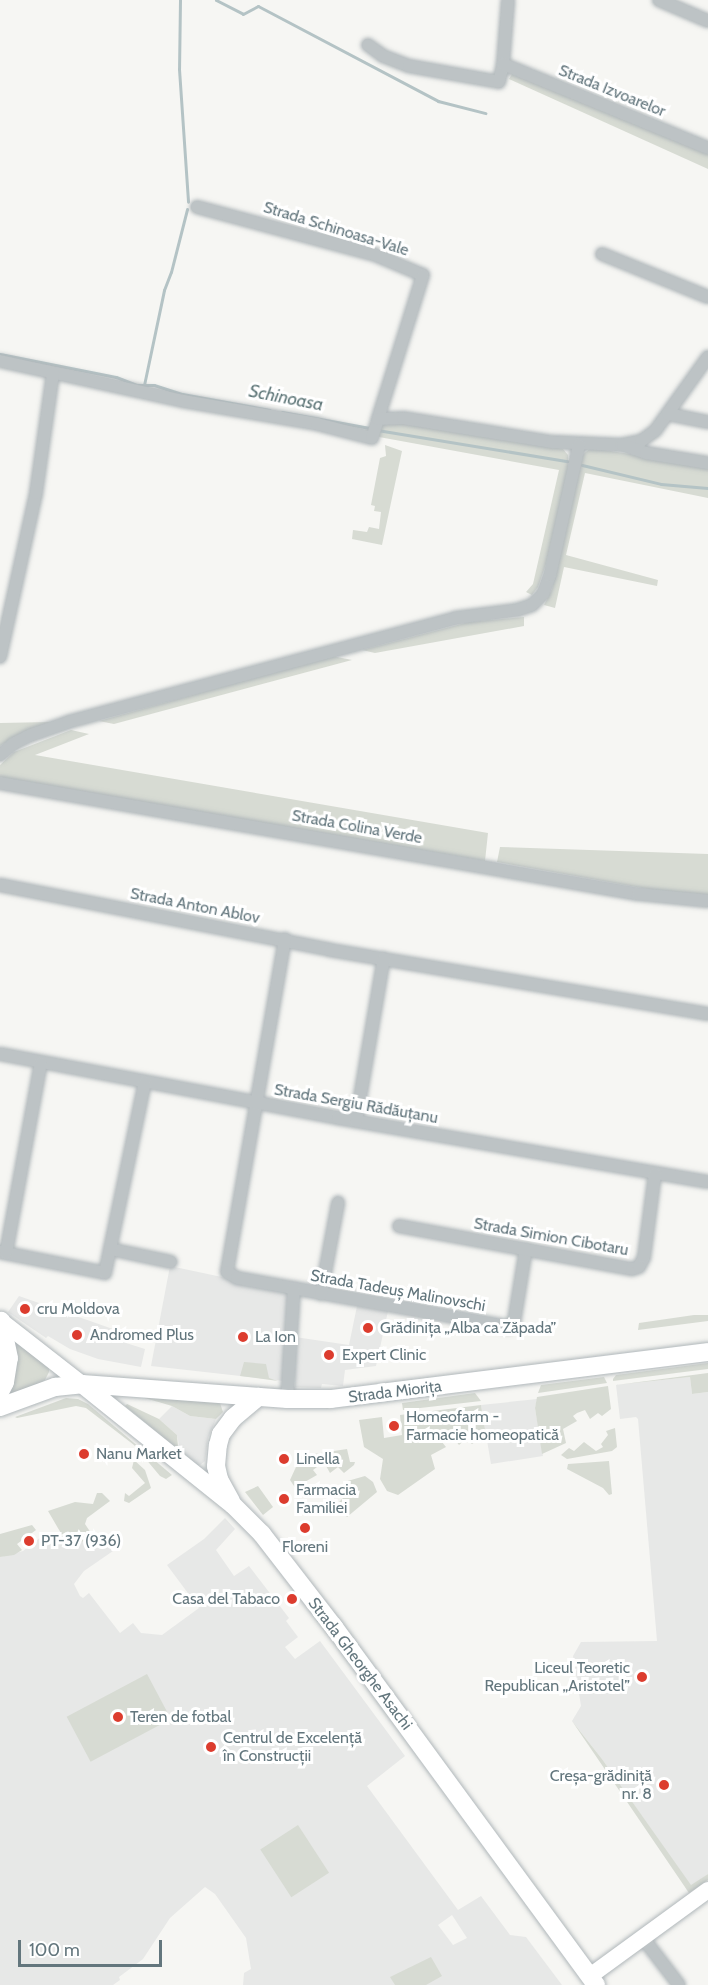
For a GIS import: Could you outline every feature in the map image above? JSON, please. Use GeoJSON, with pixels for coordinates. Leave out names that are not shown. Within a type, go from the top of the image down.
{"type":"FeatureCollection","features":[{"type":"Feature","properties":{"kind":"main road"},"geometry":{"type":"LineString","coordinates":[[0,1392],[9,1358],[1,1321]]}},
{"type":"Feature","properties":{"kind":"main road","name":"Strada Miorița"},"geometry":{"type":"LineString","coordinates":[[0,1407],[55,1387],[82,1383],[287,1399],[353,1397],[708,1352]]}},
{"type":"Feature","properties":{"kind":"main road","name":"Strada Gheorghe Asachi"},"geometry":{"type":"LineString","coordinates":[[82,1383],[233,1505],[262,1534],[334,1627],[593,1981]]}},
{"type":"Feature","properties":{"kind":"main road"},"geometry":{"type":"LineString","coordinates":[[233,1505],[219,1479],[216,1466],[218,1445],[221,1434],[233,1418],[258,1397]]}},
{"type":"Feature","properties":{"kind":"street"},"geometry":{"type":"LineString","coordinates":[[368,45],[383,56],[409,66],[499,82],[503,64],[508,0]]}},
{"type":"Feature","properties":{"kind":"street"},"geometry":{"type":"LineString","coordinates":[[659,0],[708,21]]}},
{"type":"Feature","properties":{"kind":"street","name":"Strada Izvoarelor"},"geometry":{"type":"LineString","coordinates":[[503,64],[708,148]]}},
{"type":"Feature","properties":{"kind":"street","name":"Strada Schinoasa-Vale"},"geometry":{"type":"LineString","coordinates":[[197,207],[373,254],[423,275],[375,428]]}},
{"type":"Feature","properties":{"kind":"street"},"geometry":{"type":"LineString","coordinates":[[602,254],[708,297]]}},
{"type":"Feature","properties":{"kind":"street"},"geometry":{"type":"LineString","coordinates":[[0,361],[183,401],[317,424],[375,428],[403,418],[579,445],[621,445],[641,441],[655,431],[708,357]]}},
{"type":"Feature","properties":{"kind":"street"},"geometry":{"type":"LineString","coordinates":[[0,657],[36,494],[53,373]]}},
{"type":"Feature","properties":{"kind":"street"},"geometry":{"type":"LineString","coordinates":[[694,377],[708,380]]}},
{"type":"Feature","properties":{"kind":"street"},"geometry":{"type":"LineString","coordinates":[[668,414],[708,422]]}},
{"type":"Feature","properties":{"kind":"street"},"geometry":{"type":"LineString","coordinates":[[0,755],[13,744],[31,735],[68,722],[455,618],[517,610],[532,605],[543,594],[550,575],[579,445]]}},
{"type":"Feature","properties":{"kind":"street"},"geometry":{"type":"LineString","coordinates":[[621,445],[645,453],[708,463]]}},
{"type":"Feature","properties":{"kind":"street","name":"Strada Colina Verde"},"geometry":{"type":"LineString","coordinates":[[0,783],[638,894],[708,901]]}},
{"type":"Feature","properties":{"kind":"street","name":"Strada Anton Ablov"},"geometry":{"type":"LineString","coordinates":[[0,885],[240,933],[285,939],[330,950],[708,1014]]}},
{"type":"Feature","properties":{"kind":"street"},"geometry":{"type":"LineString","coordinates":[[257,1104],[285,939]]}},
{"type":"Feature","properties":{"kind":"street"},"geometry":{"type":"LineString","coordinates":[[356,1121],[384,958]]}},
{"type":"Feature","properties":{"kind":"street","name":"Strada Sergiu Rădăuțanu"},"geometry":{"type":"LineString","coordinates":[[0,1054],[257,1104],[708,1182]]}},
{"type":"Feature","properties":{"kind":"street"},"geometry":{"type":"LineString","coordinates":[[41,1063],[3,1252],[105,1273],[145,1082]]}},
{"type":"Feature","properties":{"kind":"street","name":"Strada Tadeuș Malinovschi"},"geometry":{"type":"LineString","coordinates":[[257,1104],[243,1190],[226,1267],[231,1277],[508,1327],[514,1322],[526,1249]]}},
{"type":"Feature","properties":{"kind":"street","name":"Strada Simion Cibotaru"},"geometry":{"type":"LineString","coordinates":[[399,1227],[627,1269],[639,1267],[644,1257],[655,1174]]}},
{"type":"Feature","properties":{"kind":"street"},"geometry":{"type":"LineString","coordinates":[[321,1294],[338,1203]]}},
{"type":"Feature","properties":{"kind":"street"},"geometry":{"type":"LineString","coordinates":[[110,1249],[171,1262]]}},
{"type":"Feature","properties":{"kind":"street"},"geometry":{"type":"LineString","coordinates":[[287,1399],[294,1288]]}},
{"type":"Feature","properties":{"kind":"street"},"geometry":{"type":"LineString","coordinates":[[1,1321],[82,1383]]}},
{"type":"Feature","properties":{"kind":"street"},"geometry":{"type":"LineString","coordinates":[[593,1981],[643,1938],[708,1890]]}},
{"type":"Feature","properties":{"kind":"street"},"geometry":{"type":"LineString","coordinates":[[643,1938],[679,1985]]}},
{"type":"Feature","properties":{"kind":"shaded area"},"geometry":{"type":"Polygon","coordinates":[[[512,74],[708,154],[708,169],[509,79],[512,74]]]}},
{"type":"Feature","properties":{"kind":"shaded area"},"geometry":{"type":"Polygon","coordinates":[[[388,422],[504,437],[563,449],[568,455],[568,471],[546,564],[538,587],[532,595],[526,592],[533,584],[559,470],[379,437],[379,426],[388,422]]]}},
{"type":"Feature","properties":{"kind":"shaded area"},"geometry":{"type":"Polygon","coordinates":[[[385,445],[402,451],[382,545],[352,539],[353,530],[367,532],[369,527],[379,529],[381,512],[374,511],[375,506],[371,505],[380,458],[386,456],[385,445]]]}},
{"type":"Feature","properties":{"kind":"shaded area"},"geometry":{"type":"Polygon","coordinates":[[[591,448],[708,466],[708,498],[585,473],[566,555],[658,580],[657,586],[564,567],[555,608],[544,605],[552,589],[582,455],[591,448]]]}},
{"type":"Feature","properties":{"kind":"shaded area"},"geometry":{"type":"Polygon","coordinates":[[[524,617],[524,626],[375,653],[362,650],[469,622],[524,617]]]}},
{"type":"Feature","properties":{"kind":"shaded area"},"geometry":{"type":"Polygon","coordinates":[[[332,656],[352,660],[114,724],[99,721],[332,656]]]}},
{"type":"Feature","properties":{"kind":"shaded area"},"geometry":{"type":"Polygon","coordinates":[[[50,722],[14,737],[0,746],[0,723],[50,722]]]}},
{"type":"Feature","properties":{"kind":"shaded area"},"geometry":{"type":"Polygon","coordinates":[[[71,730],[89,734],[35,755],[488,833],[485,861],[0,778],[0,765],[14,752],[71,730]]]}},
{"type":"Feature","properties":{"kind":"shaded area"},"geometry":{"type":"Polygon","coordinates":[[[500,847],[708,854],[708,895],[653,890],[497,862],[500,847]]]}},
{"type":"Feature","properties":{"kind":"shaded area"},"geometry":{"type":"Polygon","coordinates":[[[170,1266],[288,1291],[284,1381],[151,1366],[170,1266]]]}},
{"type":"Feature","properties":{"kind":"shaded area"},"geometry":{"type":"Polygon","coordinates":[[[19,1296],[127,1334],[126,1343],[145,1349],[141,1367],[98,1359],[70,1349],[48,1336],[46,1338],[8,1312],[19,1296]]]}},
{"type":"Feature","properties":{"kind":"shaded area"},"geometry":{"type":"Polygon","coordinates":[[[357,1306],[388,1311],[376,1366],[345,1370],[343,1386],[322,1384],[321,1388],[295,1387],[295,1337],[349,1345],[357,1306]]]}},
{"type":"Feature","properties":{"kind":"shaded area"},"geometry":{"type":"Polygon","coordinates":[[[708,1315],[708,1321],[638,1330],[639,1323],[708,1315]]]}},
{"type":"Feature","properties":{"kind":"shaded area"},"geometry":{"type":"Polygon","coordinates":[[[14,1341],[49,1367],[49,1372],[45,1380],[39,1384],[10,1394],[14,1341]]]}},
{"type":"Feature","properties":{"kind":"shaded area"},"geometry":{"type":"Polygon","coordinates":[[[244,1362],[266,1364],[269,1378],[278,1381],[240,1376],[244,1362]]]}},
{"type":"Feature","properties":{"kind":"shaded area"},"geometry":{"type":"Polygon","coordinates":[[[708,1363],[708,1369],[613,1381],[616,1375],[708,1363]]]}},
{"type":"Feature","properties":{"kind":"shaded area"},"geometry":{"type":"Polygon","coordinates":[[[708,1373],[708,1392],[692,1394],[690,1377],[616,1385],[708,1373]]]}},
{"type":"Feature","properties":{"kind":"shaded area"},"geometry":{"type":"Polygon","coordinates":[[[604,1377],[607,1383],[538,1393],[541,1385],[604,1377]]]}},
{"type":"Feature","properties":{"kind":"shaded area"},"geometry":{"type":"Polygon","coordinates":[[[690,1377],[692,1394],[708,1392],[708,1874],[691,1886],[602,1759],[572,1721],[581,1706],[573,1656],[581,1642],[657,1641],[638,1419],[636,1417],[620,1419],[616,1385],[690,1377]]]}},
{"type":"Feature","properties":{"kind":"shaded area"},"geometry":{"type":"Polygon","coordinates":[[[608,1386],[611,1409],[602,1416],[598,1413],[590,1419],[585,1410],[577,1413],[573,1416],[577,1421],[563,1429],[566,1443],[542,1454],[535,1408],[537,1397],[608,1386]]]}},
{"type":"Feature","properties":{"kind":"shaded area"},"geometry":{"type":"Polygon","coordinates":[[[475,1393],[481,1401],[403,1410],[402,1403],[475,1393]]]}},
{"type":"Feature","properties":{"kind":"shaded area"},"geometry":{"type":"Polygon","coordinates":[[[138,1396],[220,1403],[223,1412],[216,1419],[190,1416],[172,1406],[138,1396]]]}},
{"type":"Feature","properties":{"kind":"shaded area"},"geometry":{"type":"Polygon","coordinates":[[[66,1398],[78,1399],[88,1404],[172,1475],[166,1479],[160,1476],[134,1445],[86,1408],[76,1406],[15,1417],[66,1398]]]}},
{"type":"Feature","properties":{"kind":"shaded area"},"geometry":{"type":"Polygon","coordinates":[[[537,1399],[535,1408],[543,1456],[491,1464],[481,1405],[537,1399]]]}},
{"type":"Feature","properties":{"kind":"shaded area"},"geometry":{"type":"Polygon","coordinates":[[[127,1404],[159,1419],[177,1435],[178,1447],[175,1447],[125,1406],[127,1404]]]}},
{"type":"Feature","properties":{"kind":"shaded area"},"geometry":{"type":"Polygon","coordinates":[[[481,1405],[486,1435],[472,1444],[466,1439],[459,1445],[452,1436],[445,1439],[442,1442],[446,1447],[431,1455],[435,1469],[398,1495],[387,1491],[380,1479],[383,1459],[364,1447],[359,1420],[382,1417],[384,1438],[402,1435],[400,1415],[481,1405]]]}},
{"type":"Feature","properties":{"kind":"shaded area"},"geometry":{"type":"Polygon","coordinates":[[[172,1406],[190,1416],[216,1419],[208,1438],[205,1461],[200,1465],[195,1465],[177,1448],[179,1445],[177,1435],[159,1419],[172,1406]]]}},
{"type":"Feature","properties":{"kind":"shaded area"},"geometry":{"type":"Polygon","coordinates":[[[615,1428],[617,1447],[612,1451],[567,1459],[561,1455],[569,1448],[574,1451],[584,1442],[596,1451],[603,1447],[601,1444],[608,1435],[606,1431],[615,1428]]]}},
{"type":"Feature","properties":{"kind":"shaded area"},"geometry":{"type":"Polygon","coordinates":[[[347,1449],[350,1462],[355,1462],[354,1465],[344,1473],[338,1467],[330,1473],[325,1464],[317,1467],[313,1470],[317,1475],[303,1483],[307,1490],[300,1495],[290,1480],[301,1456],[347,1449]]]}},
{"type":"Feature","properties":{"kind":"shaded area"},"geometry":{"type":"Polygon","coordinates":[[[134,1460],[145,1470],[151,1488],[129,1503],[124,1501],[125,1493],[129,1496],[145,1483],[132,1468],[134,1460]]]}},
{"type":"Feature","properties":{"kind":"shaded area"},"geometry":{"type":"Polygon","coordinates":[[[609,1461],[612,1494],[609,1495],[603,1488],[567,1469],[568,1464],[609,1461]]]}},
{"type":"Feature","properties":{"kind":"shaded area"},"geometry":{"type":"Polygon","coordinates":[[[365,1476],[373,1482],[377,1492],[347,1517],[336,1505],[346,1495],[344,1492],[348,1487],[344,1482],[365,1476]]]}},
{"type":"Feature","properties":{"kind":"shaded area"},"geometry":{"type":"Polygon","coordinates":[[[258,1486],[273,1507],[263,1515],[245,1492],[258,1486]]]}},
{"type":"Feature","properties":{"kind":"shaded area"},"geometry":{"type":"Polygon","coordinates":[[[97,1493],[102,1493],[110,1501],[87,1518],[85,1524],[91,1533],[106,1537],[81,1542],[68,1531],[62,1535],[48,1511],[75,1502],[93,1504],[97,1493]]]}},
{"type":"Feature","properties":{"kind":"shaded area","name":"Centrul de Excelență în Construcții"},"geometry":{"type":"Polygon","coordinates":[[[225,1518],[235,1529],[216,1550],[234,1576],[249,1566],[289,1618],[286,1621],[298,1637],[285,1647],[295,1659],[320,1641],[405,1756],[367,1786],[458,1910],[481,1896],[510,1935],[526,1937],[562,1985],[243,1985],[244,1973],[251,1969],[246,1938],[215,1894],[205,1887],[170,1918],[143,1959],[119,1977],[120,1980],[113,1985],[0,1985],[0,1557],[23,1551],[45,1534],[53,1545],[68,1530],[81,1542],[104,1539],[113,1551],[84,1571],[74,1584],[80,1596],[83,1598],[89,1593],[120,1633],[133,1623],[141,1633],[162,1635],[199,1608],[167,1565],[204,1539],[225,1518]],[[452,1915],[438,1925],[453,1945],[467,1938],[452,1915]]]}},
{"type":"Feature","properties":{"kind":"shaded area"},"geometry":{"type":"Polygon","coordinates":[[[32,1525],[36,1530],[17,1544],[22,1550],[14,1555],[0,1557],[0,1534],[32,1525]]]}},
{"type":"Feature","properties":{"kind":"shaded area","name":"Teren de fotbal"},"geometry":{"type":"Polygon","coordinates":[[[147,1674],[171,1719],[91,1762],[67,1717],[147,1674]]]}},
{"type":"Feature","properties":{"kind":"shaded area"},"geometry":{"type":"Polygon","coordinates":[[[572,1721],[602,1759],[691,1885],[708,1874],[708,1880],[689,1893],[572,1721]]]}},
{"type":"Feature","properties":{"kind":"shaded area"},"geometry":{"type":"Polygon","coordinates":[[[298,1825],[329,1873],[291,1897],[260,1850],[298,1825]]]}},
{"type":"Feature","properties":{"kind":"shaded area"},"geometry":{"type":"Polygon","coordinates":[[[431,1957],[442,1976],[426,1985],[395,1985],[390,1977],[431,1957]]]}},
{"type":"Feature","properties":{"kind":"waterway"},"geometry":{"type":"LineString","coordinates":[[180,0],[179,69],[188,202]]}},
{"type":"Feature","properties":{"kind":"waterway"},"geometry":{"type":"LineString","coordinates":[[216,0],[243,14],[258,6],[438,101],[485,113]]}},
{"type":"Feature","properties":{"kind":"waterway"},"geometry":{"type":"LineString","coordinates":[[144,385],[164,290],[171,272],[187,209]]}},
{"type":"Feature","properties":{"kind":"waterway","name":"Schinoasa"},"geometry":{"type":"LineString","coordinates":[[0,354],[116,377],[137,385],[154,385],[182,394],[270,410]]}},
{"type":"Feature","properties":{"kind":"waterway","name":"Schinoasa"},"geometry":{"type":"LineString","coordinates":[[282,412],[370,428]]}},
{"type":"Feature","properties":{"kind":"waterway","name":"Schinoasa"},"geometry":{"type":"LineString","coordinates":[[377,430],[567,461]]}},
{"type":"Feature","properties":{"kind":"waterway","name":"Schinoasa"},"geometry":{"type":"LineString","coordinates":[[582,465],[661,484],[708,488]]}},
{"type":"Feature","properties":{"kind":"place","name":"cru Moldova"},"geometry":{"type":"Point","coordinates":[25,1309]}},
{"type":"Feature","properties":{"kind":"place","name":"Grădinița „Alba ca Zăpada”"},"geometry":{"type":"Point","coordinates":[368,1328]}},
{"type":"Feature","properties":{"kind":"place","name":"Andromed Plus"},"geometry":{"type":"Point","coordinates":[77,1335]}},
{"type":"Feature","properties":{"kind":"place","name":"La Ion"},"geometry":{"type":"Point","coordinates":[243,1337]}},
{"type":"Feature","properties":{"kind":"place","name":"Expert Clinic"},"geometry":{"type":"Point","coordinates":[329,1355]}},
{"type":"Feature","properties":{"kind":"place","name":"Homeofarm - Farmacie homeopatică"},"geometry":{"type":"Point","coordinates":[394,1426]}},
{"type":"Feature","properties":{"kind":"place","name":"Nanu Market"},"geometry":{"type":"Point","coordinates":[84,1454]}},
{"type":"Feature","properties":{"kind":"place","name":"Linella"},"geometry":{"type":"Point","coordinates":[284,1459]}},
{"type":"Feature","properties":{"kind":"place","name":"Farmacia Familiei"},"geometry":{"type":"Point","coordinates":[284,1499]}},
{"type":"Feature","properties":{"kind":"place","name":"Floreni"},"geometry":{"type":"Point","coordinates":[305,1528]}},
{"type":"Feature","properties":{"kind":"place","name":"PT-37 (936)"},"geometry":{"type":"Point","coordinates":[29,1541]}},
{"type":"Feature","properties":{"kind":"place","name":"Casa del Tabaco"},"geometry":{"type":"Point","coordinates":[292,1599]}},
{"type":"Feature","properties":{"kind":"place","name":"Liceul Teoretic Republican „Aristotel”"},"geometry":{"type":"Point","coordinates":[642,1677]}},
{"type":"Feature","properties":{"kind":"place","name":"Teren de fotbal"},"geometry":{"type":"Point","coordinates":[118,1717]}},
{"type":"Feature","properties":{"kind":"place","name":"Centrul de Excelență în Construcții"},"geometry":{"type":"Point","coordinates":[211,1747]}},
{"type":"Feature","properties":{"kind":"place","name":"Creșa-grădiniță nr. 8"},"geometry":{"type":"Point","coordinates":[664,1785]}}]}
